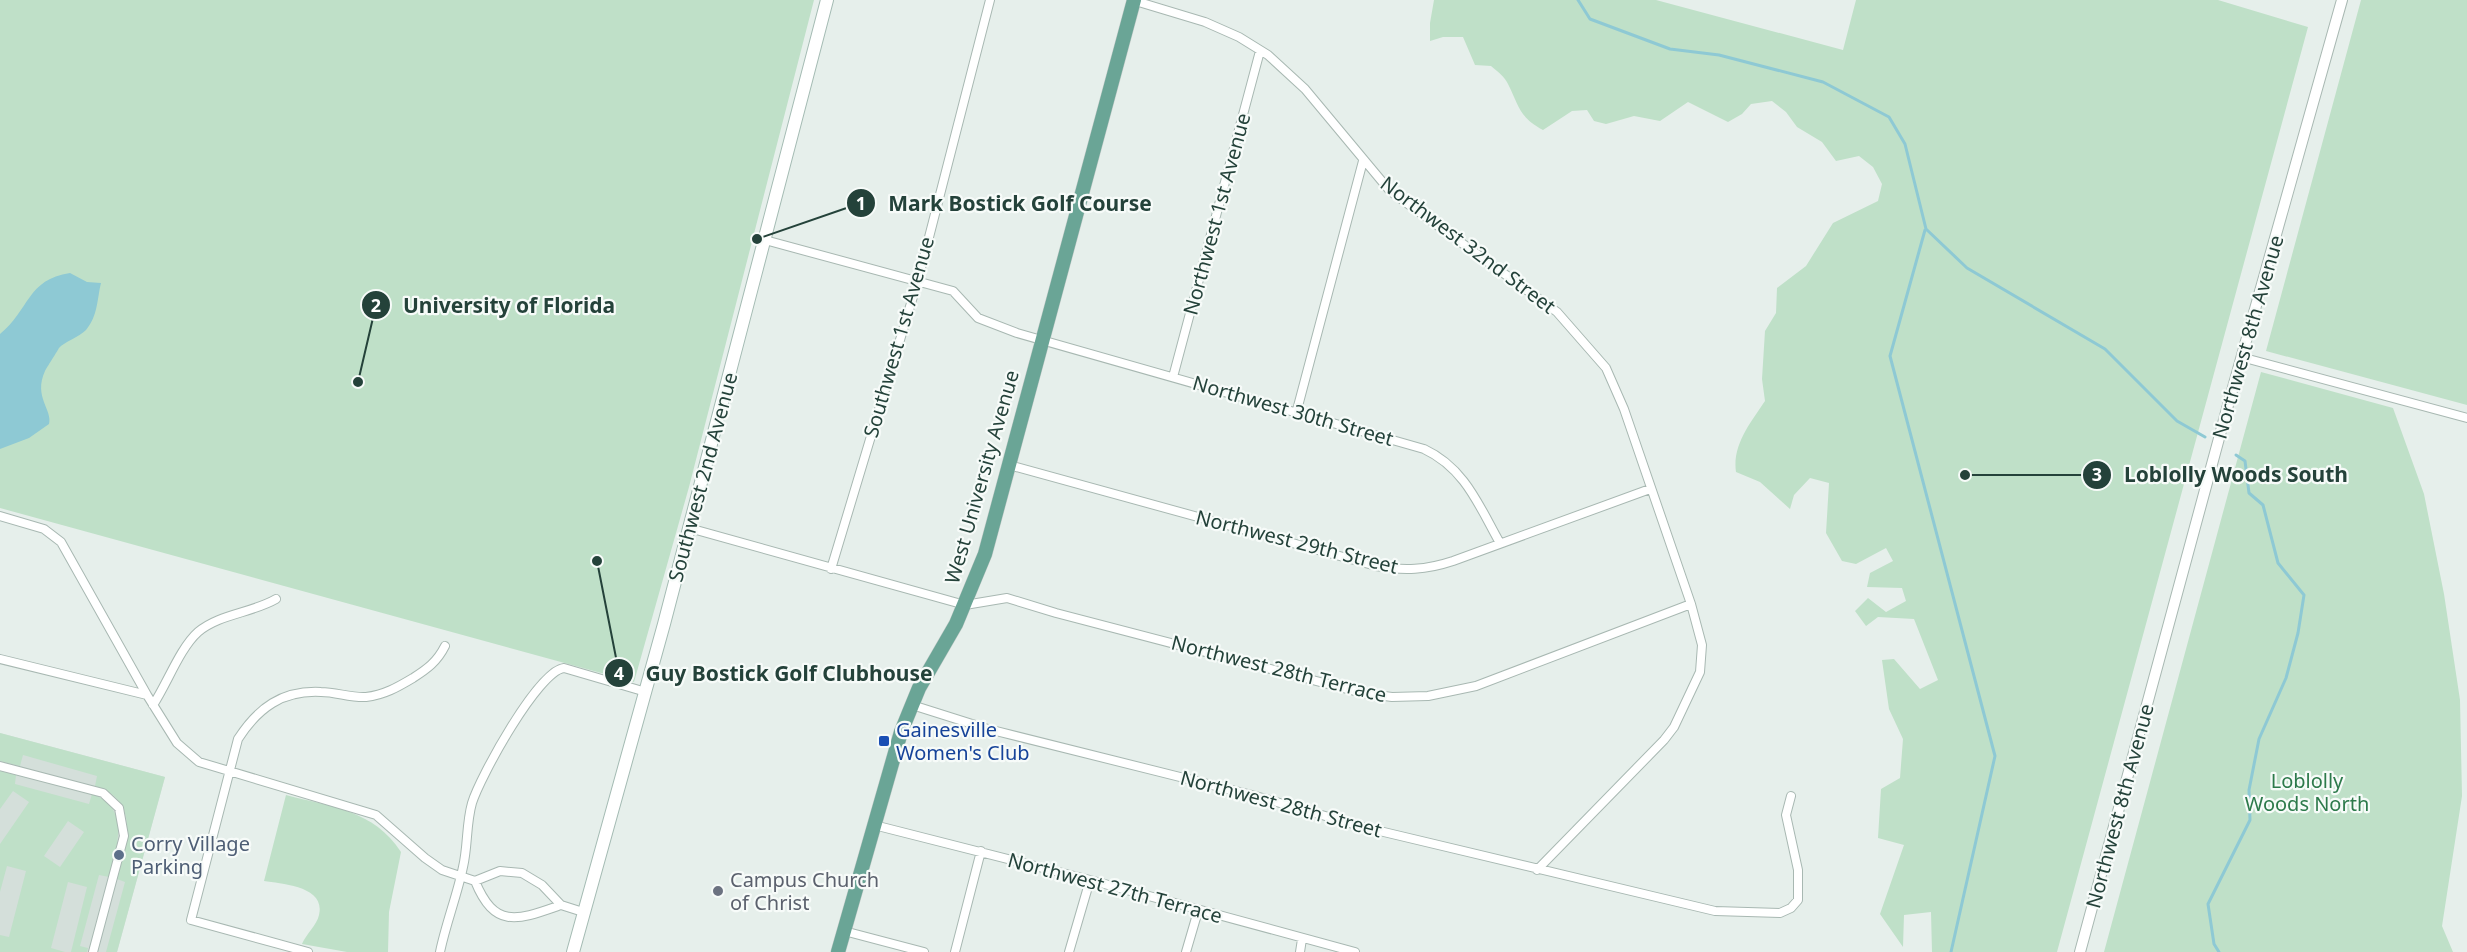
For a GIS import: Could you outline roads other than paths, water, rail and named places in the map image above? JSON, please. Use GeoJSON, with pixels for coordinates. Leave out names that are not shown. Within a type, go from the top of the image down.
{"type":"FeatureCollection","features":[{"type":"Feature","properties":{"kind":"main road","name":"Southwest 2nd Avenue"},"geometry":{"type":"LineString","coordinates":[[573,952],[646,692],[827,0]]}},
{"type":"Feature","properties":{"kind":"main road","name":"West University Avenue"},"geometry":{"type":"LineString","coordinates":[[838,952],[901,732],[912,705],[965,604],[985,554],[1133,0]]}},
{"type":"Feature","properties":{"kind":"street","name":"Southwest 1st Avenue"},"geometry":{"type":"LineString","coordinates":[[831,569],[918,280],[990,0]]}},
{"type":"Feature","properties":{"kind":"street","name":"Northwest 32nd Street"},"geometry":{"type":"LineString","coordinates":[[1133,0],[1206,22],[1260,51],[1305,89],[1363,161],[1390,190],[1557,312],[1606,368],[1624,410],[1691,604],[1702,645],[1700,672],[1674,727],[1558,851],[1537,870]]}},
{"type":"Feature","properties":{"kind":"street","name":"Northwest 8th Avenue"},"geometry":{"type":"LineString","coordinates":[[2080,952],[2241,357],[2342,0]]}},
{"type":"Feature","properties":{"kind":"street","name":"Northwest 1st Avenue"},"geometry":{"type":"LineString","coordinates":[[1173,376],[1260,51]]}},
{"type":"Feature","properties":{"kind":"street"},"geometry":{"type":"LineString","coordinates":[[1297,410],[1363,161]]}},
{"type":"Feature","properties":{"kind":"street","name":"Northwest 30th Street"},"geometry":{"type":"LineString","coordinates":[[765,240],[953,291],[978,318],[1042,340],[1297,410],[1424,449],[1439,456],[1458,471],[1500,543]]}},
{"type":"Feature","properties":{"kind":"street"},"geometry":{"type":"LineString","coordinates":[[2241,357],[2467,418]]}},
{"type":"Feature","properties":{"kind":"street","name":"Northwest 29th Street"},"geometry":{"type":"LineString","coordinates":[[1009,465],[1365,563],[1404,570],[1432,568],[1650,489]]}},
{"type":"Feature","properties":{"kind":"street"},"geometry":{"type":"LineString","coordinates":[[0,516],[44,529],[61,542],[153,705],[177,743],[199,762],[375,815],[442,870],[475,881],[500,871],[522,873],[537,881],[561,905],[583,912]]}},
{"type":"Feature","properties":{"kind":"street"},"geometry":{"type":"LineString","coordinates":[[689,528],[831,569],[965,604]]}},
{"type":"Feature","properties":{"kind":"street","name":"Northwest 28th Terrace"},"geometry":{"type":"LineString","coordinates":[[965,604],[1007,598],[1362,693],[1392,697],[1428,696],[1476,686],[1691,604]]}},
{"type":"Feature","properties":{"kind":"street"},"geometry":{"type":"LineString","coordinates":[[153,705],[198,632],[215,623],[264,607],[276,599]]}},
{"type":"Feature","properties":{"kind":"street"},"geometry":{"type":"LineString","coordinates":[[308,952],[191,920],[238,739],[256,714],[267,704],[285,695],[320,692],[356,697],[377,695],[395,689],[438,661],[445,646]]}},
{"type":"Feature","properties":{"kind":"street"},"geometry":{"type":"LineString","coordinates":[[0,659],[147,694]]}},
{"type":"Feature","properties":{"kind":"street"},"geometry":{"type":"LineString","coordinates":[[440,952],[461,876],[469,816],[483,777],[534,693],[556,669],[587,674],[646,692]]}},
{"type":"Feature","properties":{"kind":"street","name":"Northwest 28th Street"},"geometry":{"type":"LineString","coordinates":[[912,705],[988,729],[1126,762],[1367,828],[1715,911],[1772,913],[1791,908],[1798,900],[1799,886],[1786,815],[1791,796]]}},
{"type":"Feature","properties":{"kind":"street"},"geometry":{"type":"LineString","coordinates":[[0,766],[103,793],[119,808],[124,836],[93,952]]}},
{"type":"Feature","properties":{"kind":"street","name":"Northwest 27th Terrace"},"geometry":{"type":"LineString","coordinates":[[874,825],[981,851],[1355,952]]}},
{"type":"Feature","properties":{"kind":"street"},"geometry":{"type":"LineString","coordinates":[[955,952],[981,851]]}},
{"type":"Feature","properties":{"kind":"street"},"geometry":{"type":"LineString","coordinates":[[1069,952],[1090,880]]}},
{"type":"Feature","properties":{"kind":"street"},"geometry":{"type":"LineString","coordinates":[[475,881],[487,906],[502,915],[527,916],[561,905]]}},
{"type":"Feature","properties":{"kind":"street"},"geometry":{"type":"LineString","coordinates":[[1186,952],[1198,911]]}},
{"type":"Feature","properties":{"kind":"street"},"geometry":{"type":"LineString","coordinates":[[844,931],[924,952]]}},
{"type":"Feature","properties":{"kind":"street"},"geometry":{"type":"LineString","coordinates":[[1300,952],[1302,939]]}},
{"type":"Feature","properties":{"kind":"water"},"geometry":{"type":"Polygon","coordinates":[[[70,273],[87,282],[101,283],[93,319],[86,330],[59,348],[45,371],[41,388],[49,424],[29,438],[0,449],[0,334],[45,282],[56,276],[70,273]]]}},
{"type":"Feature","properties":{"kind":"waterway"},"geometry":{"type":"LineString","coordinates":[[1578,0],[1590,19],[1670,49],[1719,55],[1823,82],[1889,117],[1905,144],[1926,229],[1967,268],[2105,349],[2177,421],[2205,437]]}},
{"type":"Feature","properties":{"kind":"waterway"},"geometry":{"type":"LineString","coordinates":[[1925,230],[1890,356],[1995,756],[1951,952]]}},
{"type":"Feature","properties":{"kind":"waterway"},"geometry":{"type":"LineString","coordinates":[[2219,952],[2214,944],[2208,904],[2250,820],[2249,790],[2259,739],[2286,678],[2298,633],[2304,595],[2278,563],[2263,505],[2249,493],[2245,461],[2236,455]]}},
{"type":"Feature","properties":{"kind":"place","name":"Mark Bostick Golf Course"},"geometry":{"type":"Point","coordinates":[757,239]}},
{"type":"Feature","properties":{"kind":"place","name":"University of Florida"},"geometry":{"type":"Point","coordinates":[358,382]}},
{"type":"Feature","properties":{"kind":"place","name":"Loblolly Woods South"},"geometry":{"type":"Point","coordinates":[1965,475]}},
{"type":"Feature","properties":{"kind":"place","name":"Guy Bostick Golf Clubhouse"},"geometry":{"type":"Point","coordinates":[597,561]}},
{"type":"Feature","properties":{"kind":"place","name":"Gainesville Women's Club"},"geometry":{"type":"Point","coordinates":[884,741]}},
{"type":"Feature","properties":{"kind":"place","name":"Corry Village Parking"},"geometry":{"type":"Point","coordinates":[119,855]}},
{"type":"Feature","properties":{"kind":"place","name":"Campus Church of Christ"},"geometry":{"type":"Point","coordinates":[718,891]}},
{"type":"Feature","properties":{"kind":"park label","name":"Loblolly Woods North"},"geometry":{"type":"Point","coordinates":[2307,792]}}]}
